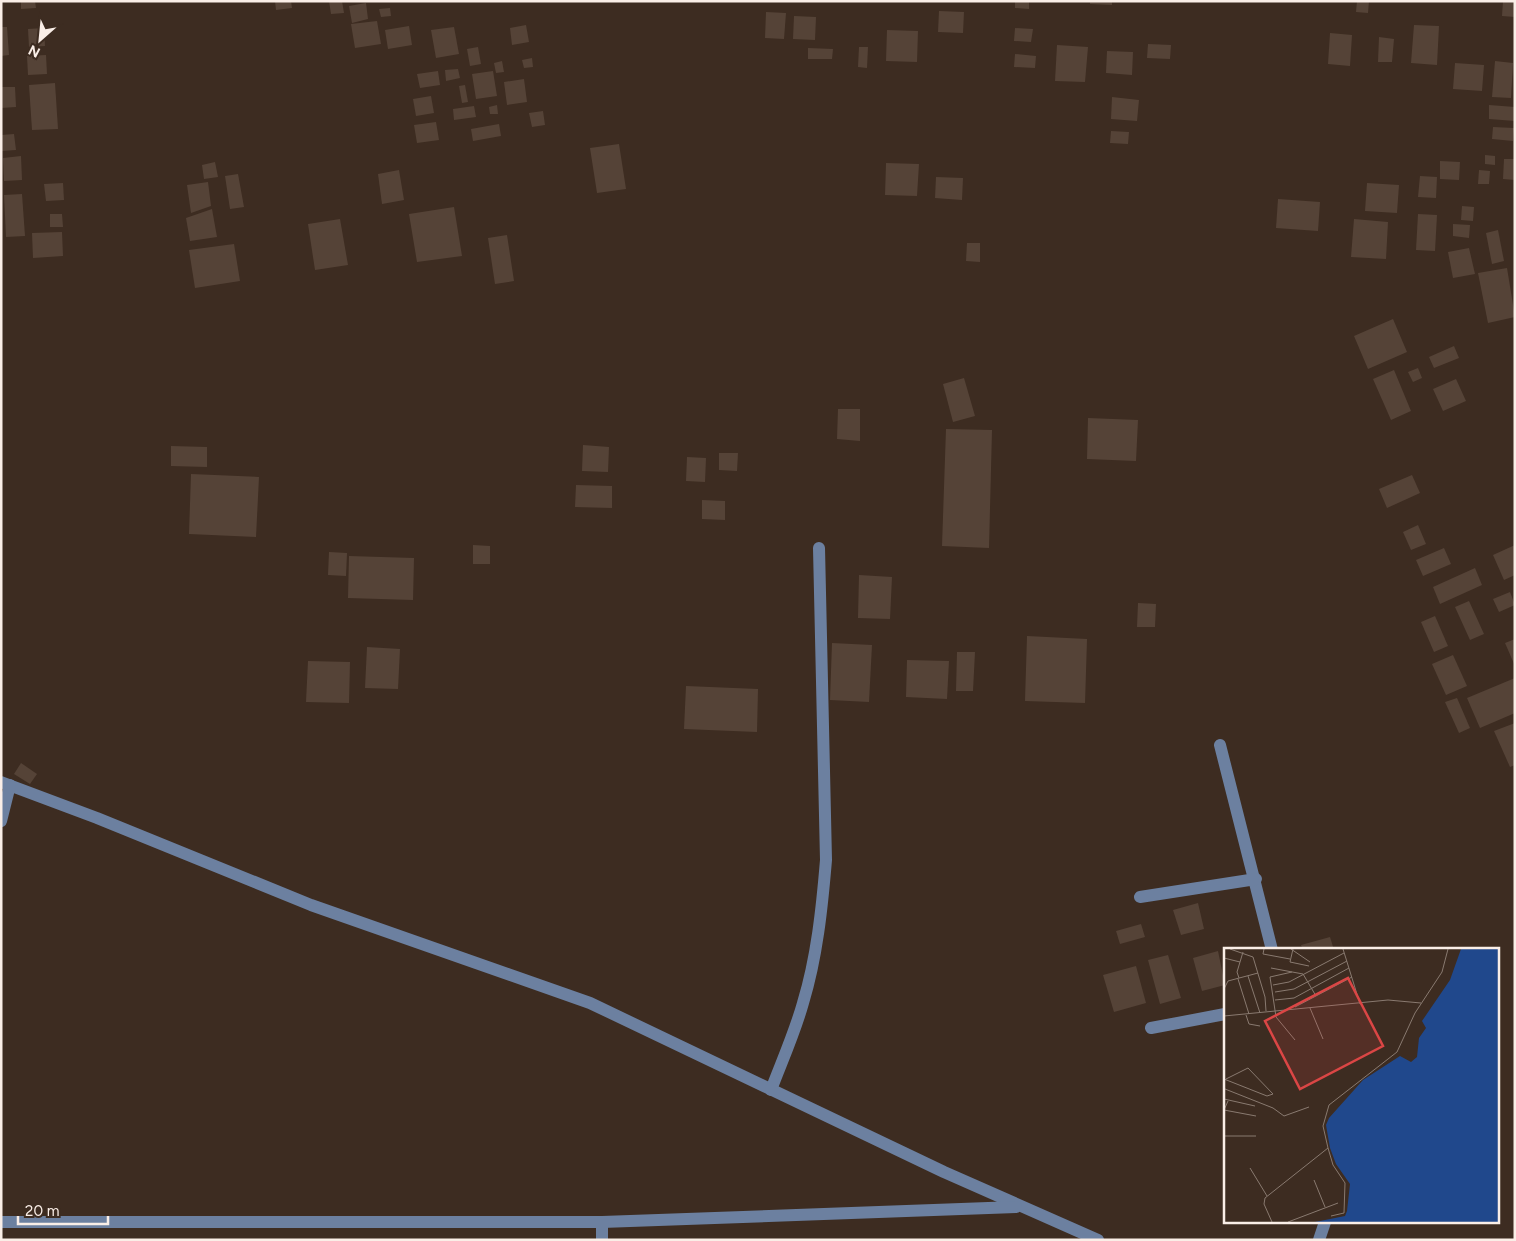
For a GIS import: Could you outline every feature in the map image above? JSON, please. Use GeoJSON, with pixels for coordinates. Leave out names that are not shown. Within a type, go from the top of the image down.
{"type":"FeatureCollection","features":[{"type":"Feature","properties":{"kind":"street"},"geometry":{"type":"LineString","coordinates":[[772,1090],[803,1003],[818,935],[824,890],[826,860],[819,548]]}},
{"type":"Feature","properties":{"kind":"street"},"geometry":{"type":"LineString","coordinates":[[1220,745],[1256,878],[1272,948]]}},
{"type":"Feature","properties":{"kind":"street"},"geometry":{"type":"LineString","coordinates":[[1,821],[6,783],[311,905],[590,1002],[1020,1207],[1098,1240]]}},
{"type":"Feature","properties":{"kind":"street"},"geometry":{"type":"LineString","coordinates":[[1140,898],[1256,878]]}},
{"type":"Feature","properties":{"kind":"street"},"geometry":{"type":"LineString","coordinates":[[1151,1028],[1224,1014]]}},
{"type":"Feature","properties":{"kind":"street"},"geometry":{"type":"LineString","coordinates":[[1,1222],[602,1222],[1020,1207]]}},
{"type":"Feature","properties":{"kind":"street"},"geometry":{"type":"LineString","coordinates":[[602,1222],[602,1240]]}},
{"type":"Feature","properties":{"kind":"street"},"geometry":{"type":"LineString","coordinates":[[1319,1240],[1324,1224]]}},
{"type":"Feature","properties":{"kind":"building"},"geometry":{"type":"Polygon","coordinates":[[[21,1],[35,1],[36,8],[21,9],[21,1]]]}},
{"type":"Feature","properties":{"kind":"building"},"geometry":{"type":"Polygon","coordinates":[[[275,1],[291,1],[292,8],[276,10],[275,1]]]}},
{"type":"Feature","properties":{"kind":"building"},"geometry":{"type":"Polygon","coordinates":[[[329,1],[342,1],[344,13],[331,14],[329,1]]]}},
{"type":"Feature","properties":{"kind":"building"},"geometry":{"type":"Polygon","coordinates":[[[1015,1],[1029,1],[1029,9],[1015,8],[1015,1]]]}},
{"type":"Feature","properties":{"kind":"building"},"geometry":{"type":"Polygon","coordinates":[[[1090,1],[1112,1],[1112,5],[1090,4],[1090,1]]]}},
{"type":"Feature","properties":{"kind":"building"},"geometry":{"type":"Polygon","coordinates":[[[1357,1],[1369,1],[1368,13],[1356,12],[1357,1]]]}},
{"type":"Feature","properties":{"kind":"building"},"geometry":{"type":"Polygon","coordinates":[[[1503,1],[1515,1],[1515,17],[1502,16],[1503,1]]]}},
{"type":"Feature","properties":{"kind":"building"},"geometry":{"type":"Polygon","coordinates":[[[366,3],[368,19],[352,23],[349,6],[366,3]]]}},
{"type":"Feature","properties":{"kind":"building"},"geometry":{"type":"Polygon","coordinates":[[[390,8],[391,16],[381,17],[379,9],[390,8]]]}},
{"type":"Feature","properties":{"kind":"building"},"geometry":{"type":"Polygon","coordinates":[[[939,11],[964,12],[963,33],[938,32],[939,11]]]}},
{"type":"Feature","properties":{"kind":"building"},"geometry":{"type":"Polygon","coordinates":[[[766,12],[786,13],[784,39],[765,38],[766,12]]]}},
{"type":"Feature","properties":{"kind":"building"},"geometry":{"type":"Polygon","coordinates":[[[794,16],[816,17],[815,40],[793,39],[794,16]]]}},
{"type":"Feature","properties":{"kind":"building"},"geometry":{"type":"Polygon","coordinates":[[[377,21],[381,44],[355,48],[351,24],[377,21]]]}},
{"type":"Feature","properties":{"kind":"building"},"geometry":{"type":"Polygon","coordinates":[[[526,25],[529,42],[512,45],[510,28],[526,25]]]}},
{"type":"Feature","properties":{"kind":"building"},"geometry":{"type":"Polygon","coordinates":[[[1414,25],[1439,26],[1437,65],[1411,63],[1414,25]]]}},
{"type":"Feature","properties":{"kind":"building"},"geometry":{"type":"Polygon","coordinates":[[[409,26],[412,45],[388,49],[385,30],[409,26]]]}},
{"type":"Feature","properties":{"kind":"building"},"geometry":{"type":"Polygon","coordinates":[[[1,27],[7,27],[9,55],[1,56],[1,27]]]}},
{"type":"Feature","properties":{"kind":"building"},"geometry":{"type":"Polygon","coordinates":[[[454,27],[459,54],[436,58],[431,30],[454,27]]]}},
{"type":"Feature","properties":{"kind":"building"},"geometry":{"type":"Polygon","coordinates":[[[44,28],[45,46],[29,47],[28,29],[44,28]]]}},
{"type":"Feature","properties":{"kind":"building"},"geometry":{"type":"Polygon","coordinates":[[[1015,28],[1033,29],[1031,42],[1014,41],[1015,28]]]}},
{"type":"Feature","properties":{"kind":"building"},"geometry":{"type":"Polygon","coordinates":[[[887,30],[918,31],[917,62],[886,61],[887,30]]]}},
{"type":"Feature","properties":{"kind":"building"},"geometry":{"type":"Polygon","coordinates":[[[1330,33],[1352,35],[1350,66],[1328,64],[1330,33]]]}},
{"type":"Feature","properties":{"kind":"building"},"geometry":{"type":"Polygon","coordinates":[[[1379,37],[1394,39],[1392,62],[1378,62],[1379,37]]]}},
{"type":"Feature","properties":{"kind":"building"},"geometry":{"type":"Polygon","coordinates":[[[1148,44],[1171,45],[1170,59],[1147,58],[1148,44]]]}},
{"type":"Feature","properties":{"kind":"building"},"geometry":{"type":"Polygon","coordinates":[[[1057,45],[1088,47],[1085,82],[1055,81],[1057,45]]]}},
{"type":"Feature","properties":{"kind":"building"},"geometry":{"type":"Polygon","coordinates":[[[478,47],[481,64],[470,66],[467,49],[478,47]]]}},
{"type":"Feature","properties":{"kind":"building"},"geometry":{"type":"Polygon","coordinates":[[[859,47],[868,47],[867,68],[858,67],[859,47]]]}},
{"type":"Feature","properties":{"kind":"building"},"geometry":{"type":"Polygon","coordinates":[[[808,48],[833,49],[832,59],[808,59],[808,48]]]}},
{"type":"Feature","properties":{"kind":"building"},"geometry":{"type":"Polygon","coordinates":[[[1107,51],[1133,52],[1132,75],[1106,73],[1107,51]]]}},
{"type":"Feature","properties":{"kind":"building"},"geometry":{"type":"Polygon","coordinates":[[[1015,54],[1036,56],[1035,68],[1014,67],[1015,54]]]}},
{"type":"Feature","properties":{"kind":"building"},"geometry":{"type":"Polygon","coordinates":[[[46,55],[47,74],[28,75],[27,56],[46,55]]]}},
{"type":"Feature","properties":{"kind":"building"},"geometry":{"type":"Polygon","coordinates":[[[532,58],[533,67],[524,68],[522,60],[532,58]]]}},
{"type":"Feature","properties":{"kind":"building"},"geometry":{"type":"Polygon","coordinates":[[[502,61],[504,72],[496,73],[494,63],[502,61]]]}},
{"type":"Feature","properties":{"kind":"building"},"geometry":{"type":"Polygon","coordinates":[[[1495,61],[1513,63],[1511,98],[1492,97],[1495,61]]]}},
{"type":"Feature","properties":{"kind":"building"},"geometry":{"type":"Polygon","coordinates":[[[1455,63],[1484,65],[1482,91],[1453,89],[1455,63]]]}},
{"type":"Feature","properties":{"kind":"building"},"geometry":{"type":"Polygon","coordinates":[[[458,69],[460,78],[446,81],[445,70],[458,69]]]}},
{"type":"Feature","properties":{"kind":"building"},"geometry":{"type":"Polygon","coordinates":[[[438,71],[440,85],[420,88],[417,74],[438,71]]]}},
{"type":"Feature","properties":{"kind":"building"},"geometry":{"type":"Polygon","coordinates":[[[493,71],[497,96],[476,99],[472,74],[493,71]]]}},
{"type":"Feature","properties":{"kind":"building"},"geometry":{"type":"Polygon","coordinates":[[[524,79],[527,102],[507,105],[504,82],[524,79]]]}},
{"type":"Feature","properties":{"kind":"building"},"geometry":{"type":"Polygon","coordinates":[[[55,83],[58,129],[32,130],[29,85],[55,83]]]}},
{"type":"Feature","properties":{"kind":"building"},"geometry":{"type":"Polygon","coordinates":[[[465,85],[468,102],[462,103],[459,86],[465,85]]]}},
{"type":"Feature","properties":{"kind":"building"},"geometry":{"type":"Polygon","coordinates":[[[1,87],[15,87],[16,107],[1,108],[1,87]]]}},
{"type":"Feature","properties":{"kind":"building"},"geometry":{"type":"Polygon","coordinates":[[[431,96],[434,113],[416,116],[413,99],[431,96]]]}},
{"type":"Feature","properties":{"kind":"building"},"geometry":{"type":"Polygon","coordinates":[[[1112,97],[1139,100],[1137,121],[1111,119],[1112,97]]]}},
{"type":"Feature","properties":{"kind":"building"},"geometry":{"type":"Polygon","coordinates":[[[497,105],[498,114],[490,114],[489,107],[497,105]]]}},
{"type":"Feature","properties":{"kind":"building"},"geometry":{"type":"Polygon","coordinates":[[[1489,105],[1515,107],[1515,121],[1489,119],[1489,105]]]}},
{"type":"Feature","properties":{"kind":"building"},"geometry":{"type":"Polygon","coordinates":[[[474,106],[476,117],[454,120],[453,109],[474,106]]]}},
{"type":"Feature","properties":{"kind":"building"},"geometry":{"type":"Polygon","coordinates":[[[543,111],[545,125],[532,127],[529,113],[543,111]]]}},
{"type":"Feature","properties":{"kind":"building"},"geometry":{"type":"Polygon","coordinates":[[[436,122],[439,140],[417,143],[414,125],[436,122]]]}},
{"type":"Feature","properties":{"kind":"building"},"geometry":{"type":"Polygon","coordinates":[[[499,124],[501,136],[473,141],[471,129],[499,124]]]}},
{"type":"Feature","properties":{"kind":"building"},"geometry":{"type":"Polygon","coordinates":[[[1493,127],[1514,128],[1513,141],[1492,139],[1493,127]]]}},
{"type":"Feature","properties":{"kind":"building"},"geometry":{"type":"Polygon","coordinates":[[[1111,131],[1129,132],[1128,144],[1110,143],[1111,131]]]}},
{"type":"Feature","properties":{"kind":"building"},"geometry":{"type":"Polygon","coordinates":[[[14,134],[16,150],[1,151],[1,135],[14,134]]]}},
{"type":"Feature","properties":{"kind":"building"},"geometry":{"type":"Polygon","coordinates":[[[619,144],[626,189],[597,193],[590,148],[619,144]]]}},
{"type":"Feature","properties":{"kind":"building"},"geometry":{"type":"Polygon","coordinates":[[[1485,155],[1495,156],[1495,165],[1485,164],[1485,155]]]}},
{"type":"Feature","properties":{"kind":"building"},"geometry":{"type":"Polygon","coordinates":[[[21,156],[22,180],[4,181],[3,158],[21,156]]]}},
{"type":"Feature","properties":{"kind":"building"},"geometry":{"type":"Polygon","coordinates":[[[1504,159],[1515,159],[1515,180],[1503,179],[1504,159]]]}},
{"type":"Feature","properties":{"kind":"building"},"geometry":{"type":"Polygon","coordinates":[[[1440,161],[1460,162],[1459,180],[1440,179],[1440,161]]]}},
{"type":"Feature","properties":{"kind":"building"},"geometry":{"type":"Polygon","coordinates":[[[215,162],[218,177],[204,179],[202,165],[215,162]]]}},
{"type":"Feature","properties":{"kind":"building"},"geometry":{"type":"Polygon","coordinates":[[[886,163],[919,164],[917,196],[885,195],[886,163]]]}},
{"type":"Feature","properties":{"kind":"building"},"geometry":{"type":"Polygon","coordinates":[[[399,170],[404,200],[382,204],[378,174],[399,170]]]}},
{"type":"Feature","properties":{"kind":"building"},"geometry":{"type":"Polygon","coordinates":[[[1479,170],[1490,171],[1489,184],[1478,184],[1479,170]]]}},
{"type":"Feature","properties":{"kind":"building"},"geometry":{"type":"Polygon","coordinates":[[[238,174],[244,207],[230,209],[225,176],[238,174]]]}},
{"type":"Feature","properties":{"kind":"building"},"geometry":{"type":"Polygon","coordinates":[[[1420,176],[1437,177],[1436,198],[1418,197],[1420,176]]]}},
{"type":"Feature","properties":{"kind":"building"},"geometry":{"type":"Polygon","coordinates":[[[936,177],[963,178],[962,200],[935,198],[936,177]]]}},
{"type":"Feature","properties":{"kind":"building"},"geometry":{"type":"Polygon","coordinates":[[[208,182],[211,206],[191,213],[187,185],[208,182]]]}},
{"type":"Feature","properties":{"kind":"building"},"geometry":{"type":"Polygon","coordinates":[[[63,183],[64,200],[46,201],[44,184],[63,183]]]}},
{"type":"Feature","properties":{"kind":"building"},"geometry":{"type":"Polygon","coordinates":[[[1367,183],[1399,185],[1397,213],[1365,211],[1367,183]]]}},
{"type":"Feature","properties":{"kind":"building"},"geometry":{"type":"Polygon","coordinates":[[[22,194],[25,236],[6,237],[4,195],[22,194]]]}},
{"type":"Feature","properties":{"kind":"building"},"geometry":{"type":"Polygon","coordinates":[[[1278,199],[1320,202],[1318,231],[1276,228],[1278,199]]]}},
{"type":"Feature","properties":{"kind":"building"},"geometry":{"type":"Polygon","coordinates":[[[1462,206],[1474,207],[1473,221],[1461,220],[1462,206]]]}},
{"type":"Feature","properties":{"kind":"building"},"geometry":{"type":"Polygon","coordinates":[[[454,207],[462,256],[417,262],[409,214],[454,207]]]}},
{"type":"Feature","properties":{"kind":"building"},"geometry":{"type":"Polygon","coordinates":[[[212,209],[217,237],[190,241],[186,218],[212,209]]]}},
{"type":"Feature","properties":{"kind":"building"},"geometry":{"type":"Polygon","coordinates":[[[50,214],[62,214],[63,227],[50,227],[50,214]]]}},
{"type":"Feature","properties":{"kind":"building"},"geometry":{"type":"Polygon","coordinates":[[[1418,214],[1437,215],[1435,251],[1416,250],[1418,214]]]}},
{"type":"Feature","properties":{"kind":"building"},"geometry":{"type":"Polygon","coordinates":[[[340,219],[348,265],[315,270],[308,224],[340,219]]]}},
{"type":"Feature","properties":{"kind":"building"},"geometry":{"type":"Polygon","coordinates":[[[1354,219],[1388,222],[1386,259],[1351,257],[1354,219]]]}},
{"type":"Feature","properties":{"kind":"building"},"geometry":{"type":"Polygon","coordinates":[[[1453,224],[1470,225],[1469,238],[1453,236],[1453,224]]]}},
{"type":"Feature","properties":{"kind":"building"},"geometry":{"type":"Polygon","coordinates":[[[1498,230],[1504,261],[1492,264],[1486,233],[1498,230]]]}},
{"type":"Feature","properties":{"kind":"building"},"geometry":{"type":"Polygon","coordinates":[[[62,232],[63,256],[33,258],[32,233],[62,232]]]}},
{"type":"Feature","properties":{"kind":"building"},"geometry":{"type":"Polygon","coordinates":[[[507,235],[514,281],[495,284],[488,238],[507,235]]]}},
{"type":"Feature","properties":{"kind":"building"},"geometry":{"type":"Polygon","coordinates":[[[967,243],[980,243],[980,262],[966,261],[967,243]]]}},
{"type":"Feature","properties":{"kind":"building"},"geometry":{"type":"Polygon","coordinates":[[[234,244],[240,281],[195,288],[189,250],[234,244]]]}},
{"type":"Feature","properties":{"kind":"building"},"geometry":{"type":"Polygon","coordinates":[[[1469,248],[1475,274],[1453,278],[1448,252],[1469,248]]]}},
{"type":"Feature","properties":{"kind":"building"},"geometry":{"type":"Polygon","coordinates":[[[1507,268],[1515,317],[1488,323],[1478,273],[1507,268]]]}},
{"type":"Feature","properties":{"kind":"building"},"geometry":{"type":"Polygon","coordinates":[[[1393,319],[1407,352],[1368,369],[1354,336],[1393,319]]]}},
{"type":"Feature","properties":{"kind":"building"},"geometry":{"type":"Polygon","coordinates":[[[1454,346],[1459,358],[1434,368],[1429,357],[1454,346]]]}},
{"type":"Feature","properties":{"kind":"building"},"geometry":{"type":"Polygon","coordinates":[[[1418,368],[1422,378],[1413,382],[1408,372],[1418,368]]]}},
{"type":"Feature","properties":{"kind":"building"},"geometry":{"type":"Polygon","coordinates":[[[1394,370],[1411,411],[1391,420],[1373,379],[1394,370]]]}},
{"type":"Feature","properties":{"kind":"building"},"geometry":{"type":"Polygon","coordinates":[[[964,378],[975,416],[953,422],[943,384],[964,378]]]}},
{"type":"Feature","properties":{"kind":"building"},"geometry":{"type":"Polygon","coordinates":[[[1456,379],[1466,401],[1443,411],[1433,389],[1456,379]]]}},
{"type":"Feature","properties":{"kind":"building"},"geometry":{"type":"Polygon","coordinates":[[[838,409],[860,409],[860,441],[837,439],[838,409]]]}},
{"type":"Feature","properties":{"kind":"building"},"geometry":{"type":"Polygon","coordinates":[[[1088,418],[1138,420],[1136,461],[1087,459],[1088,418]]]}},
{"type":"Feature","properties":{"kind":"building"},"geometry":{"type":"Polygon","coordinates":[[[946,429],[992,430],[989,548],[942,546],[946,429]]]}},
{"type":"Feature","properties":{"kind":"building"},"geometry":{"type":"Polygon","coordinates":[[[583,445],[609,447],[608,472],[582,471],[583,445]]]}},
{"type":"Feature","properties":{"kind":"building"},"geometry":{"type":"Polygon","coordinates":[[[171,446],[207,447],[207,467],[171,466],[171,446]]]}},
{"type":"Feature","properties":{"kind":"building"},"geometry":{"type":"Polygon","coordinates":[[[719,453],[738,453],[737,471],[719,470],[719,453]]]}},
{"type":"Feature","properties":{"kind":"building"},"geometry":{"type":"Polygon","coordinates":[[[687,457],[706,458],[705,482],[686,481],[687,457]]]}},
{"type":"Feature","properties":{"kind":"building"},"geometry":{"type":"Polygon","coordinates":[[[191,474],[259,477],[256,537],[189,534],[191,474]]]}},
{"type":"Feature","properties":{"kind":"building"},"geometry":{"type":"Polygon","coordinates":[[[1412,475],[1420,493],[1387,508],[1379,489],[1412,475]]]}},
{"type":"Feature","properties":{"kind":"building"},"geometry":{"type":"Polygon","coordinates":[[[576,485],[612,486],[612,508],[575,507],[576,485]]]}},
{"type":"Feature","properties":{"kind":"building"},"geometry":{"type":"Polygon","coordinates":[[[702,500],[725,501],[725,520],[702,519],[702,500]]]}},
{"type":"Feature","properties":{"kind":"building"},"geometry":{"type":"Polygon","coordinates":[[[1418,525],[1426,544],[1411,550],[1403,532],[1418,525]]]}},
{"type":"Feature","properties":{"kind":"building"},"geometry":{"type":"Polygon","coordinates":[[[473,545],[490,546],[490,564],[473,564],[473,545]]]}},
{"type":"Feature","properties":{"kind":"building"},"geometry":{"type":"Polygon","coordinates":[[[1515,545],[1515,575],[1504,580],[1493,555],[1515,545]]]}},
{"type":"Feature","properties":{"kind":"building"},"geometry":{"type":"Polygon","coordinates":[[[1444,548],[1451,564],[1423,576],[1416,560],[1444,548]]]}},
{"type":"Feature","properties":{"kind":"building"},"geometry":{"type":"Polygon","coordinates":[[[329,552],[347,553],[346,576],[328,575],[329,552]]]}},
{"type":"Feature","properties":{"kind":"building"},"geometry":{"type":"Polygon","coordinates":[[[349,556],[414,558],[413,600],[348,598],[349,556]]]}},
{"type":"Feature","properties":{"kind":"building"},"geometry":{"type":"Polygon","coordinates":[[[1475,568],[1482,585],[1440,604],[1433,587],[1475,568]]]}},
{"type":"Feature","properties":{"kind":"building"},"geometry":{"type":"Polygon","coordinates":[[[859,575],[892,577],[890,619],[858,618],[859,575]]]}},
{"type":"Feature","properties":{"kind":"building"},"geometry":{"type":"Polygon","coordinates":[[[1510,592],[1515,605],[1499,612],[1493,599],[1510,592]]]}},
{"type":"Feature","properties":{"kind":"building"},"geometry":{"type":"Polygon","coordinates":[[[1469,601],[1484,634],[1470,640],[1455,607],[1469,601]]]}},
{"type":"Feature","properties":{"kind":"building"},"geometry":{"type":"Polygon","coordinates":[[[1138,603],[1156,604],[1155,627],[1137,627],[1138,603]]]}},
{"type":"Feature","properties":{"kind":"building"},"geometry":{"type":"Polygon","coordinates":[[[1435,616],[1448,646],[1434,652],[1421,622],[1435,616]]]}},
{"type":"Feature","properties":{"kind":"building"},"geometry":{"type":"Polygon","coordinates":[[[1027,636],[1087,639],[1085,703],[1025,701],[1027,636]]]}},
{"type":"Feature","properties":{"kind":"building"},"geometry":{"type":"Polygon","coordinates":[[[1515,639],[1515,666],[1505,643],[1515,639]]]}},
{"type":"Feature","properties":{"kind":"building"},"geometry":{"type":"Polygon","coordinates":[[[832,643],[872,645],[869,702],[830,700],[832,643]]]}},
{"type":"Feature","properties":{"kind":"building"},"geometry":{"type":"Polygon","coordinates":[[[367,647],[400,649],[398,689],[365,688],[367,647]]]}},
{"type":"Feature","properties":{"kind":"building"},"geometry":{"type":"Polygon","coordinates":[[[957,652],[975,652],[973,691],[956,691],[957,652]]]}},
{"type":"Feature","properties":{"kind":"building"},"geometry":{"type":"Polygon","coordinates":[[[1453,655],[1467,686],[1446,695],[1432,664],[1453,655]]]}},
{"type":"Feature","properties":{"kind":"building"},"geometry":{"type":"Polygon","coordinates":[[[907,660],[949,661],[947,699],[906,697],[907,660]]]}},
{"type":"Feature","properties":{"kind":"building"},"geometry":{"type":"Polygon","coordinates":[[[308,661],[350,662],[349,703],[306,702],[308,661]]]}},
{"type":"Feature","properties":{"kind":"building"},"geometry":{"type":"Polygon","coordinates":[[[1515,678],[1515,713],[1480,728],[1467,698],[1515,678]]]}},
{"type":"Feature","properties":{"kind":"building"},"geometry":{"type":"Polygon","coordinates":[[[686,686],[758,689],[757,732],[684,729],[686,686]]]}},
{"type":"Feature","properties":{"kind":"building"},"geometry":{"type":"Polygon","coordinates":[[[1457,698],[1470,728],[1459,733],[1445,702],[1457,698]]]}},
{"type":"Feature","properties":{"kind":"building"},"geometry":{"type":"Polygon","coordinates":[[[1515,723],[1515,765],[1510,767],[1494,731],[1515,723]]]}},
{"type":"Feature","properties":{"kind":"building"},"geometry":{"type":"Polygon","coordinates":[[[21,763],[37,774],[30,784],[14,774],[21,763]]]}},
{"type":"Feature","properties":{"kind":"building"},"geometry":{"type":"Polygon","coordinates":[[[1198,903],[1204,929],[1181,935],[1173,910],[1198,903]]]}},
{"type":"Feature","properties":{"kind":"building"},"geometry":{"type":"Polygon","coordinates":[[[1141,924],[1145,937],[1120,944],[1116,931],[1141,924]]]}},
{"type":"Feature","properties":{"kind":"building"},"geometry":{"type":"Polygon","coordinates":[[[1330,937],[1333,948],[1302,948],[1301,945],[1330,937]]]}},
{"type":"Feature","properties":{"kind":"building"},"geometry":{"type":"Polygon","coordinates":[[[1218,951],[1224,985],[1202,991],[1193,958],[1218,951]]]}},
{"type":"Feature","properties":{"kind":"building"},"geometry":{"type":"Polygon","coordinates":[[[1168,955],[1181,998],[1160,1004],[1148,960],[1168,955]]]}},
{"type":"Feature","properties":{"kind":"building"},"geometry":{"type":"Polygon","coordinates":[[[1136,966],[1146,1003],[1114,1012],[1103,975],[1136,966]]]}}]}
